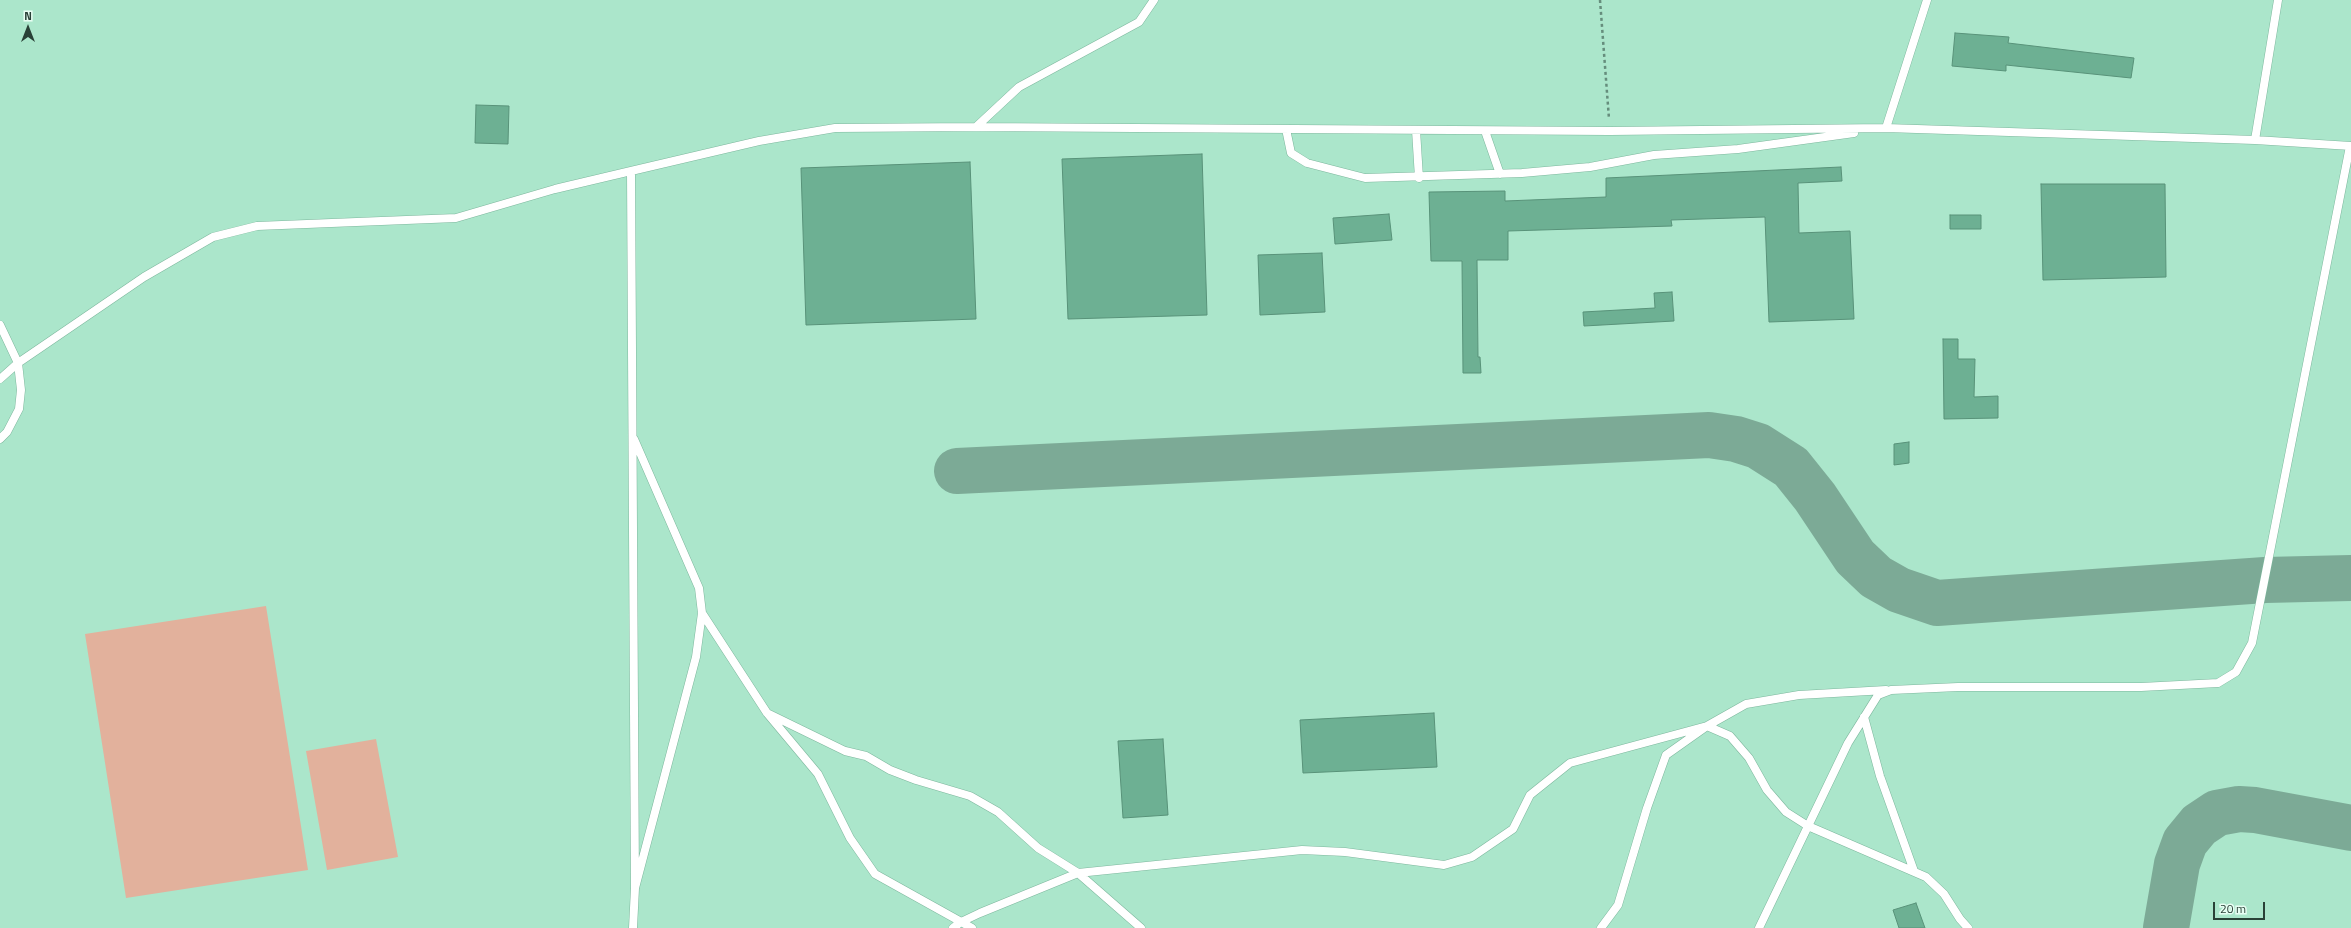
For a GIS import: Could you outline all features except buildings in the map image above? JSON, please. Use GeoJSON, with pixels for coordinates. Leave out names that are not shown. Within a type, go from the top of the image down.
{"type":"FeatureCollection","features":[{"type":"Feature","properties":{"kind":"lane"},"geometry":{"type":"LineString","coordinates":[[976,127],[1019,87],[1139,22],[1154,0]]}},
{"type":"Feature","properties":{"kind":"lane"},"geometry":{"type":"LineString","coordinates":[[1886,128],[1927,0]]}},
{"type":"Feature","properties":{"kind":"lane"},"geometry":{"type":"LineString","coordinates":[[2255,140],[2278,0]]}},
{"type":"Feature","properties":{"kind":"lane"},"geometry":{"type":"LineString","coordinates":[[0,379],[18,363],[144,277],[213,237],[257,226],[456,218],[555,189],[759,140],[836,128],[976,127],[1610,131],[1886,128],[2255,140],[2350,146],[2252,643],[2236,672],[2218,683],[2141,687],[1958,687],[1799,696],[1746,704],[1707,726],[1666,755],[1647,808],[1618,905],[1601,928]]}},
{"type":"Feature","properties":{"kind":"lane"},"geometry":{"type":"LineString","coordinates":[[1286,129],[1291,153],[1307,163],[1365,178],[1419,178],[1500,174],[1590,167],[1654,155],[1738,149],[1886,128]]}},
{"type":"Feature","properties":{"kind":"lane"},"geometry":{"type":"LineString","coordinates":[[1416,130],[1419,178]]}},
{"type":"Feature","properties":{"kind":"lane"},"geometry":{"type":"LineString","coordinates":[[1485,130],[1500,174]]}},
{"type":"Feature","properties":{"kind":"lane"},"geometry":{"type":"LineString","coordinates":[[631,171],[635,888],[633,928]]}},
{"type":"Feature","properties":{"kind":"lane"},"geometry":{"type":"LineString","coordinates":[[0,325],[18,363],[22,390],[19,409],[7,432],[0,439]]}},
{"type":"Feature","properties":{"kind":"lane"},"geometry":{"type":"LineString","coordinates":[[633,435],[699,588],[702,613],[696,657],[635,888]]}},
{"type":"Feature","properties":{"kind":"lane"},"geometry":{"type":"LineString","coordinates":[[702,613],[767,713],[818,774],[850,838],[875,874],[972,928]]}},
{"type":"Feature","properties":{"kind":"lane"},"geometry":{"type":"LineString","coordinates":[[1759,928],[1848,743],[1878,695],[1891,690]]}},
{"type":"Feature","properties":{"kind":"lane"},"geometry":{"type":"LineString","coordinates":[[767,713],[845,751],[866,756],[890,770],[916,780],[970,796],[998,812],[1038,848],[1078,873],[1141,928]]}},
{"type":"Feature","properties":{"kind":"lane"},"geometry":{"type":"LineString","coordinates":[[1864,718],[1880,776],[1914,871]]}},
{"type":"Feature","properties":{"kind":"lane"},"geometry":{"type":"LineString","coordinates":[[953,928],[961,922],[1078,873],[1302,850],[1345,852],[1444,865],[1472,857],[1513,829],[1530,795],[1570,763],[1707,726],[1730,736],[1749,758],[1767,790],[1786,812],[1808,826],[1926,877],[1944,894],[1960,920],[1968,928]]}},
{"type":"Feature","properties":{"kind":"path"},"geometry":{"type":"LineString","coordinates":[[1600,0],[1610,131]]}},
{"type":"Feature","properties":{"kind":"shaded area"},"geometry":{"type":"Polygon","coordinates":[[[266,606],[308,870],[126,898],[85,634],[266,606]]]}},
{"type":"Feature","properties":{"kind":"shaded area"},"geometry":{"type":"Polygon","coordinates":[[[376,739],[398,857],[327,870],[306,751],[376,739]]]}},
{"type":"Feature","properties":{"kind":"taxiway"},"geometry":{"type":"LineString","coordinates":[[957,471],[1709,435],[1736,439],[1758,446],[1791,467],[1815,497],[1855,557],[1876,577],[1899,590],[1937,603],[2265,580],[2351,578]]}},
{"type":"Feature","properties":{"kind":"taxiway"},"geometry":{"type":"LineString","coordinates":[[2166,928],[2177,864],[2185,842],[2199,825],[2217,813],[2239,809],[2255,810],[2351,828]]}}]}
